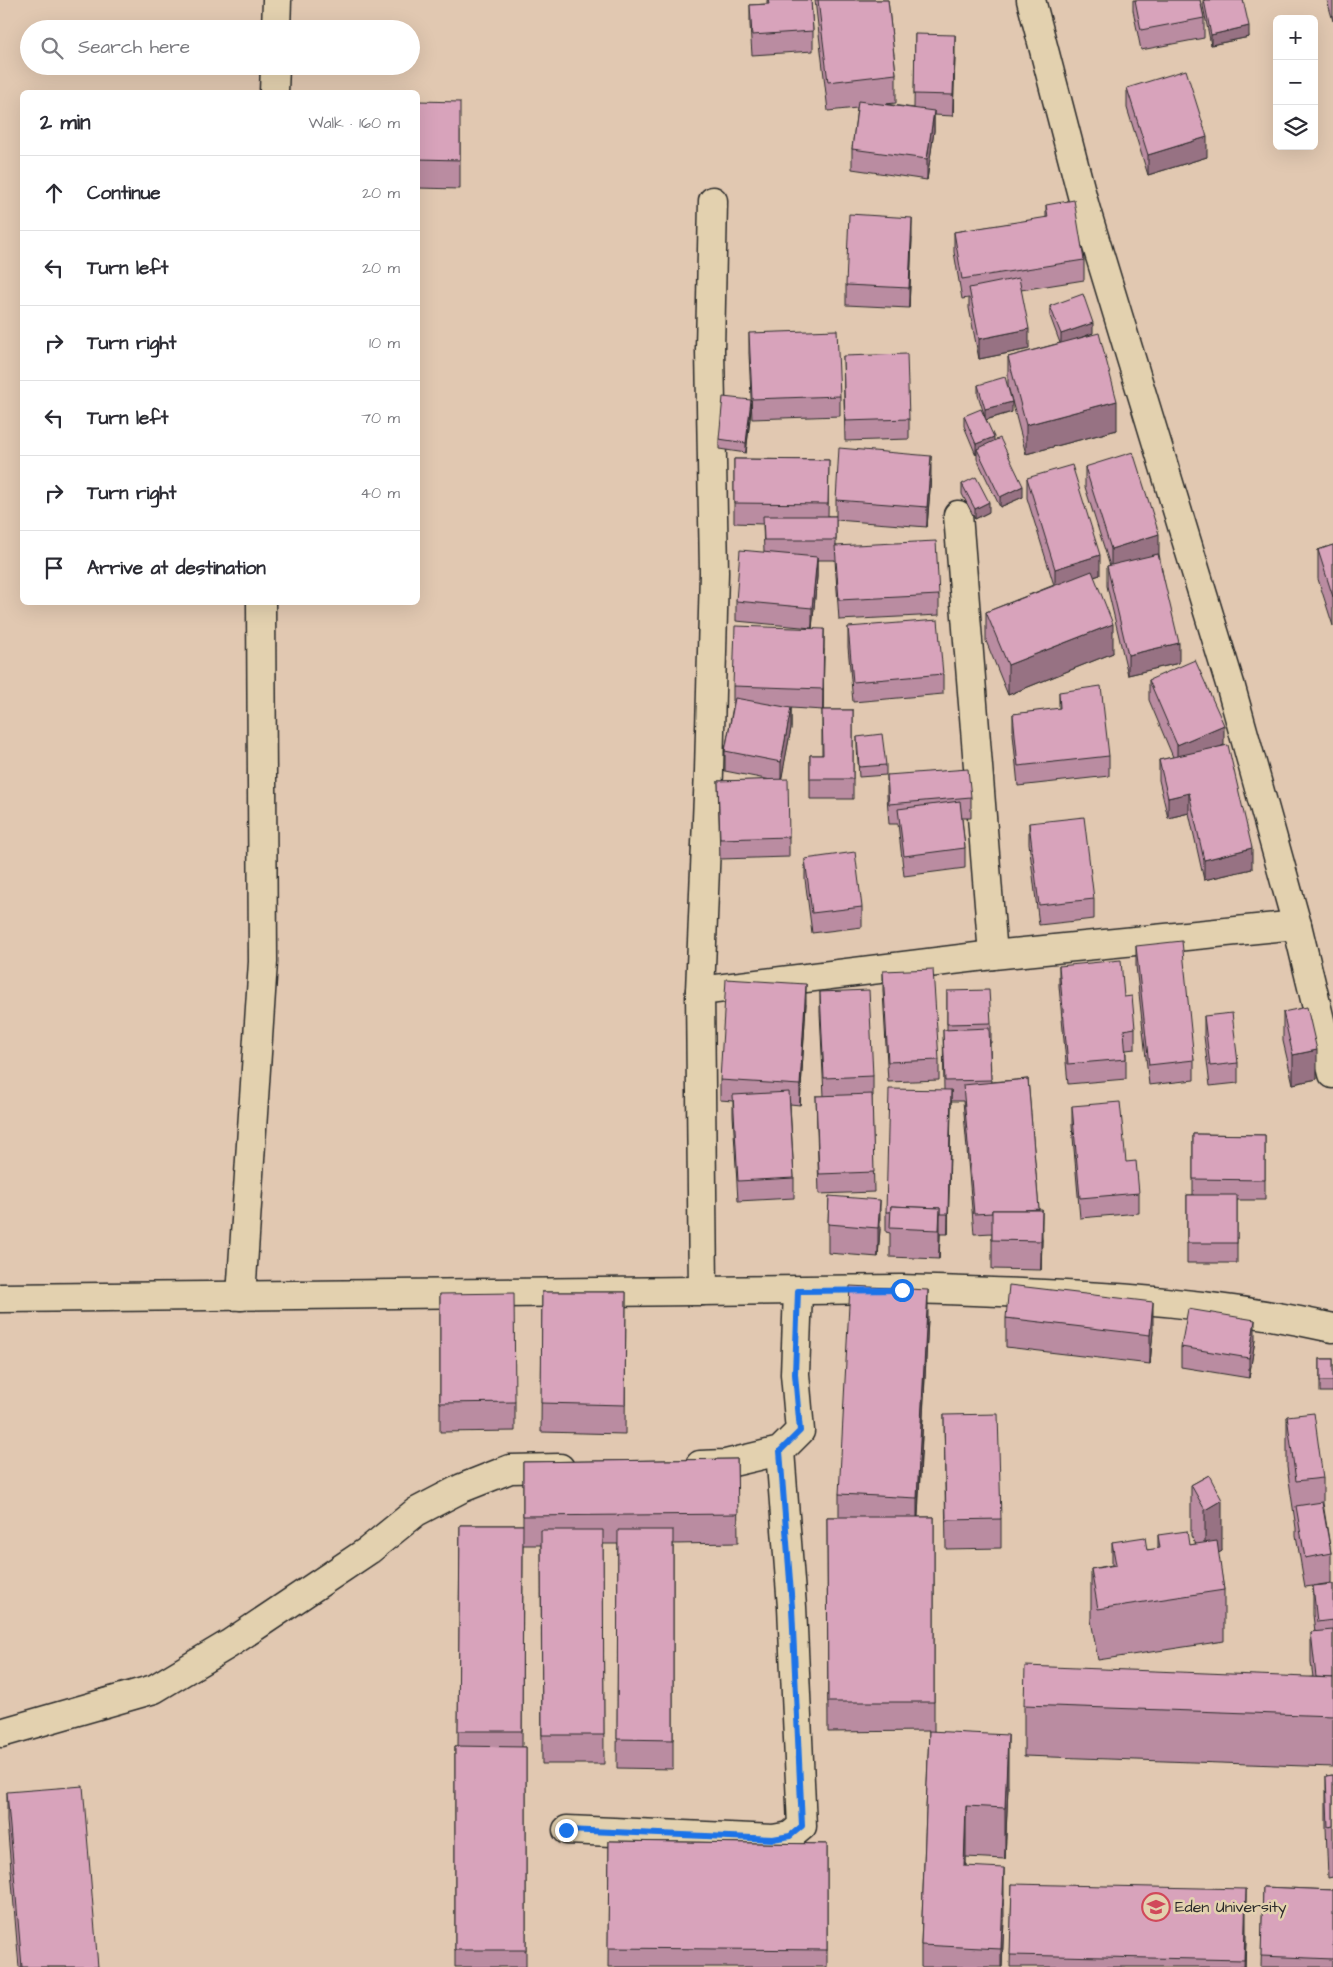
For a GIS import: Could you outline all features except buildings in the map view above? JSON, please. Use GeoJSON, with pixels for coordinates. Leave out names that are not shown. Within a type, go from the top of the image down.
{"type":"FeatureCollection","features":[{"type":"Feature","properties":{"kind":"street"},"geometry":{"type":"LineString","coordinates":[[276,20],[277,0]]}},
{"type":"Feature","properties":{"kind":"street"},"geometry":{"type":"LineString","coordinates":[[1031,0],[1085,207],[1230,684],[1297,925],[1333,1074]]}},
{"type":"Feature","properties":{"kind":"street"},"geometry":{"type":"LineString","coordinates":[[274,90],[275,75]]}},
{"type":"Feature","properties":{"kind":"street"},"geometry":{"type":"LineString","coordinates":[[703,1291],[700,991],[709,771],[714,572],[710,350],[713,201]]}},
{"type":"Feature","properties":{"kind":"street"},"geometry":{"type":"LineString","coordinates":[[958,514],[993,955]]}},
{"type":"Feature","properties":{"kind":"street"},"geometry":{"type":"LineString","coordinates":[[240,1296],[263,962],[261,605]]}},
{"type":"Feature","properties":{"kind":"street"},"geometry":{"type":"LineString","coordinates":[[700,991],[993,955],[1297,925]]}},
{"type":"Feature","properties":{"kind":"street"},"geometry":{"type":"LineString","coordinates":[[0,1298],[902,1290],[1042,1293],[1146,1299],[1292,1319],[1333,1328]]}},
{"type":"Feature","properties":{"kind":"street"},"geometry":{"type":"LineString","coordinates":[[676,1465],[725,1464],[780,1451],[800,1431],[795,1374],[798,1291]]}},
{"type":"Feature","properties":{"kind":"street"},"geometry":{"type":"LineString","coordinates":[[566,1830],[773,1839],[790,1836],[802,1826],[792,1607],[780,1451]]}},
{"type":"Feature","properties":{"kind":"street"},"geometry":{"type":"LineString","coordinates":[[1,1734],[154,1688],[229,1644],[369,1550],[416,1512],[462,1488],[510,1469],[588,1467]]}},
{"type":"Feature","properties":{"kind":"place","name":"Eden University"},"geometry":{"type":"Point","coordinates":[1156,1907]}},
{"type":"Feature","properties":{"kind":"route"},"geometry":{"type":"LineString","coordinates":[[566,1830],[773,1839],[790,1836],[802,1826],[792,1607],[780,1451],[800,1431],[795,1374],[798,1291],[902,1290]]}}]}
